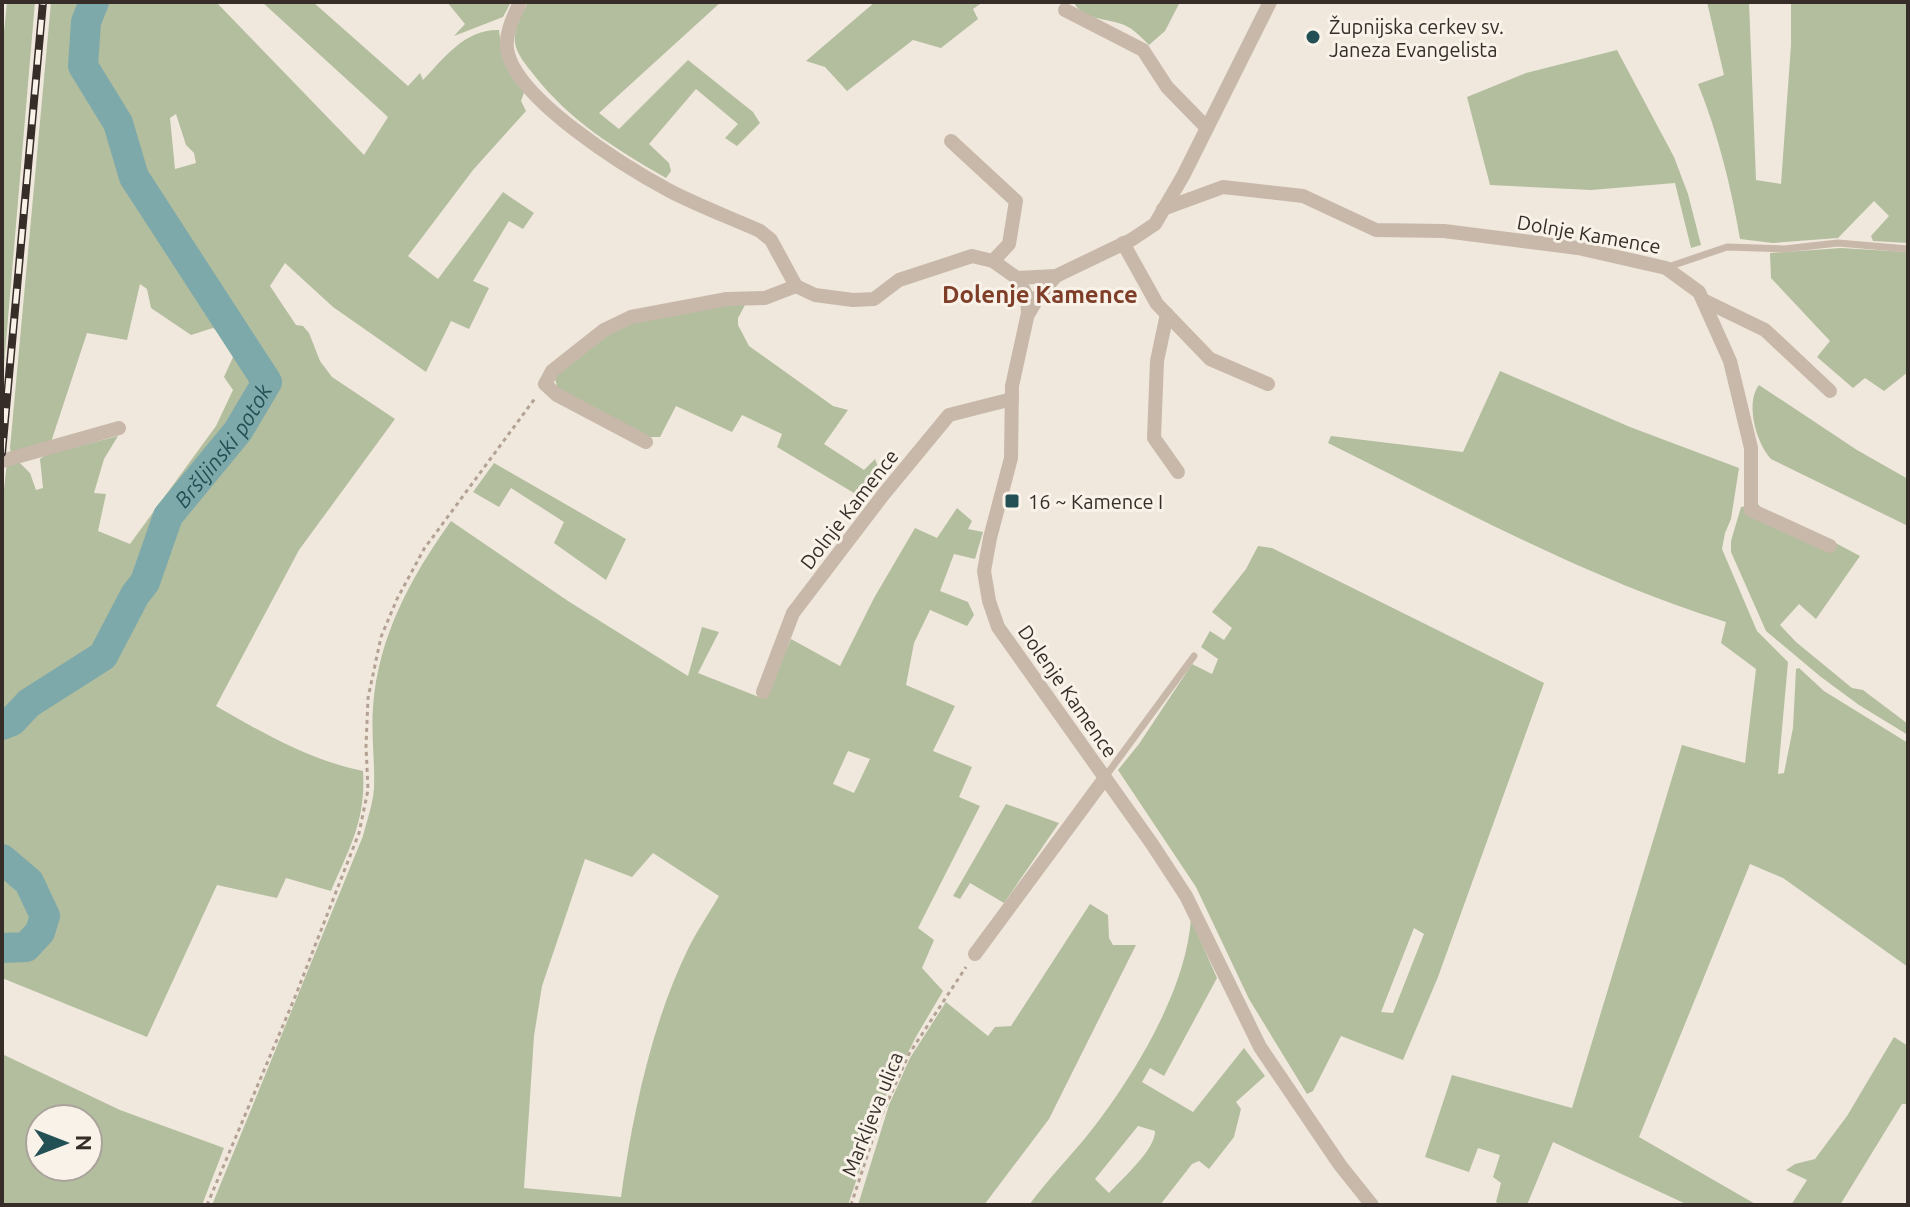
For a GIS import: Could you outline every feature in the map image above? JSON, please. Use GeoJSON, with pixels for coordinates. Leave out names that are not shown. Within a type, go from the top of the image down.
{"type":"FeatureCollection","features":[{"type":"Feature","properties":{"kind":"street"},"geometry":{"type":"LineString","coordinates":[[520,2],[509,29],[507,48],[513,67],[548,109],[672,192],[760,231],[771,240],[796,286],[815,295],[853,300],[874,299],[899,280],[972,256],[993,261],[1017,278],[1056,276]]}},
{"type":"Feature","properties":{"kind":"street"},"geometry":{"type":"LineString","coordinates":[[1028,313],[1056,276],[1155,224],[1270,2]]}},
{"type":"Feature","properties":{"kind":"street"},"geometry":{"type":"LineString","coordinates":[[1065,10],[1143,50],[1167,87],[1207,128]]}},
{"type":"Feature","properties":{"kind":"street"},"geometry":{"type":"LineString","coordinates":[[951,141],[1016,201],[1009,244],[993,261]]}},
{"type":"Feature","properties":{"kind":"street","name":"Dolnje Kamence"},"geometry":{"type":"LineString","coordinates":[[1163,209],[1223,187],[1303,196],[1376,230],[1444,231],[1578,248],[1666,268],[1699,292],[1730,361],[1751,448],[1751,510],[1830,546]]}},
{"type":"Feature","properties":{"kind":"street"},"geometry":{"type":"LineString","coordinates":[[1123,243],[1157,304],[1210,359],[1268,384]]}},
{"type":"Feature","properties":{"kind":"street","name":"Dolenje Kamence"},"geometry":{"type":"LineString","coordinates":[[1017,278],[1027,296],[1028,313],[1012,386],[1011,458],[984,571],[989,601],[998,627],[1186,896],[1260,1047],[1340,1165],[1372,1205]]}},
{"type":"Feature","properties":{"kind":"street"},"geometry":{"type":"LineString","coordinates":[[646,442],[557,395],[545,384],[552,371],[604,330],[631,317],[727,299],[765,298],[796,286]]}},
{"type":"Feature","properties":{"kind":"street"},"geometry":{"type":"LineString","coordinates":[[1703,300],[1765,330],[1830,391]]}},
{"type":"Feature","properties":{"kind":"street"},"geometry":{"type":"LineString","coordinates":[[1167,314],[1157,361],[1154,438],[1178,472]]}},
{"type":"Feature","properties":{"kind":"street","name":"Dolnje Kamence"},"geometry":{"type":"LineString","coordinates":[[763,692],[793,613],[949,415],[1012,399]]}},
{"type":"Feature","properties":{"kind":"street"},"geometry":{"type":"LineString","coordinates":[[2,461],[119,428]]}},
{"type":"Feature","properties":{"kind":"street"},"geometry":{"type":"LineString","coordinates":[[975,954],[1105,778]]}},
{"type":"Feature","properties":{"kind":"lane"},"geometry":{"type":"LineString","coordinates":[[1666,268],[1727,247],[1784,249],[1838,243],[1908,249]]}},
{"type":"Feature","properties":{"kind":"lane"},"geometry":{"type":"LineString","coordinates":[[1105,778],[1194,656]]}},
{"type":"Feature","properties":{"kind":"path"},"geometry":{"type":"LineString","coordinates":[[207,1205],[295,997],[359,833],[368,790],[368,698],[381,637],[424,549],[545,384]]}},
{"type":"Feature","properties":{"kind":"path","name":"Markljeva ulica"},"geometry":{"type":"LineString","coordinates":[[851,1205],[878,1123],[909,1054],[975,954]]}},
{"type":"Feature","properties":{"kind":"green space"},"geometry":{"type":"Polygon","coordinates":[[[7,2],[35,2],[2,389],[2,33],[7,2]]]}},
{"type":"Feature","properties":{"kind":"green space"},"geometry":{"type":"Polygon","coordinates":[[[51,2],[216,2],[364,155],[388,117],[262,2],[313,2],[408,86],[420,73],[423,80],[456,46],[476,34],[499,30],[501,47],[525,90],[521,101],[526,111],[473,170],[408,256],[438,279],[503,192],[534,213],[523,229],[509,221],[473,281],[489,288],[469,329],[451,321],[426,372],[333,307],[285,263],[270,286],[296,325],[303,326],[309,333],[320,361],[332,377],[395,419],[299,550],[216,706],[305,753],[363,771],[362,804],[355,833],[331,891],[286,878],[277,898],[217,885],[147,1037],[2,978],[2,507],[7,462],[19,462],[30,473],[36,490],[43,488],[40,459],[45,455],[118,436],[104,459],[94,493],[106,494],[98,531],[130,544],[216,426],[233,390],[224,377],[238,346],[213,328],[191,335],[151,308],[147,289],[140,284],[127,340],[87,333],[51,442],[11,453],[51,2]],[[176,114],[170,118],[175,169],[196,163],[194,153],[186,145],[176,114]]]}},
{"type":"Feature","properties":{"kind":"green space"},"geometry":{"type":"Polygon","coordinates":[[[447,2],[511,2],[503,17],[454,36],[465,24],[447,2]]]}},
{"type":"Feature","properties":{"kind":"green space"},"geometry":{"type":"Polygon","coordinates":[[[528,2],[721,2],[599,113],[619,129],[688,60],[753,112],[760,123],[737,146],[725,138],[738,124],[696,89],[649,144],[669,163],[671,171],[666,178],[578,120],[528,68],[518,52],[515,32],[528,2]]]}},
{"type":"Feature","properties":{"kind":"green space"},"geometry":{"type":"Polygon","coordinates":[[[875,2],[983,2],[973,9],[978,19],[941,48],[913,40],[847,91],[825,67],[806,61],[875,2]]]}},
{"type":"Feature","properties":{"kind":"green space"},"geometry":{"type":"Polygon","coordinates":[[[1074,2],[1180,2],[1165,31],[1149,45],[1128,27],[1089,15],[1074,2]]]}},
{"type":"Feature","properties":{"kind":"green space"},"geometry":{"type":"Polygon","coordinates":[[[1707,2],[1749,2],[1756,180],[1781,184],[1791,2],[1908,2],[1908,243],[1873,241],[1871,236],[1889,216],[1874,201],[1838,238],[1773,243],[1740,239],[1723,160],[1698,84],[1724,75],[1707,2]]]}},
{"type":"Feature","properties":{"kind":"green space"},"geometry":{"type":"Polygon","coordinates":[[[1617,50],[1674,157],[1688,194],[1701,245],[1691,248],[1675,183],[1591,190],[1490,185],[1467,97],[1526,73],[1617,50]]]}},
{"type":"Feature","properties":{"kind":"green space"},"geometry":{"type":"Polygon","coordinates":[[[1841,248],[1908,252],[1908,372],[1884,391],[1865,378],[1853,388],[1817,357],[1830,341],[1771,278],[1770,253],[1841,248]]]}},
{"type":"Feature","properties":{"kind":"green space"},"geometry":{"type":"Polygon","coordinates":[[[726,303],[745,305],[738,325],[749,346],[833,406],[848,410],[824,444],[864,470],[875,459],[883,480],[864,499],[777,447],[782,434],[742,415],[732,432],[676,406],[660,437],[649,437],[558,389],[554,376],[585,349],[634,319],[726,303]]]}},
{"type":"Feature","properties":{"kind":"green space"},"geometry":{"type":"Polygon","coordinates":[[[1500,371],[1630,427],[1739,468],[1731,519],[1722,549],[1757,631],[1788,662],[1778,774],[1784,773],[1793,728],[1796,669],[1799,668],[1824,691],[1908,743],[1908,967],[1783,878],[1750,864],[1639,1137],[1757,1205],[1688,1205],[1553,1142],[1527,1205],[1501,1205],[1496,1202],[1501,1183],[1493,1177],[1500,1155],[1478,1148],[1469,1172],[1425,1157],[1452,1075],[1572,1108],[1682,745],[1745,763],[1756,669],[1721,643],[1726,622],[1675,605],[1573,563],[1328,443],[1331,436],[1463,452],[1500,371]]]}},
{"type":"Feature","properties":{"kind":"green space"},"geometry":{"type":"Polygon","coordinates":[[[1759,385],[1857,450],[1908,479],[1908,526],[1771,459],[1754,423],[1753,402],[1759,385]]]}},
{"type":"Feature","properties":{"kind":"green space"},"geometry":{"type":"Polygon","coordinates":[[[494,463],[626,539],[606,580],[554,543],[564,522],[511,488],[499,507],[473,492],[494,463]]]}},
{"type":"Feature","properties":{"kind":"green space"},"geometry":{"type":"Polygon","coordinates":[[[1758,504],[1764,512],[1813,531],[1860,556],[1816,619],[1799,604],[1780,625],[1852,688],[1863,690],[1908,724],[1908,735],[1859,705],[1766,631],[1731,552],[1741,507],[1758,504]]]}},
{"type":"Feature","properties":{"kind":"green space"},"geometry":{"type":"Polygon","coordinates":[[[957,508],[972,521],[968,529],[983,532],[975,559],[954,554],[940,591],[968,602],[974,615],[967,626],[930,610],[914,643],[906,685],[955,706],[933,751],[972,767],[959,797],[980,806],[918,928],[934,940],[922,968],[943,991],[882,1103],[848,1205],[212,1205],[363,836],[374,788],[376,681],[389,632],[410,586],[451,521],[568,601],[688,676],[702,627],[719,632],[698,673],[764,699],[791,639],[840,666],[874,598],[915,528],[937,538],[957,508]],[[848,751],[833,784],[854,793],[870,759],[848,751]],[[653,853],[632,877],[585,859],[542,986],[534,1036],[524,1188],[621,1197],[645,1070],[664,1007],[688,949],[719,896],[653,853]]]}},
{"type":"Feature","properties":{"kind":"green space"},"geometry":{"type":"Polygon","coordinates":[[[1258,546],[1272,548],[1544,683],[1438,977],[1403,1060],[1341,1036],[1313,1091],[1307,1094],[1249,999],[1196,887],[1118,770],[1192,664],[1212,674],[1218,659],[1201,647],[1210,631],[1224,640],[1232,628],[1212,612],[1246,569],[1258,546]],[[1414,928],[1381,1012],[1393,1013],[1424,934],[1414,928]]]}},
{"type":"Feature","properties":{"kind":"green space"},"geometry":{"type":"Polygon","coordinates":[[[1006,804],[1059,823],[1004,903],[970,883],[960,899],[953,896],[1006,804]]]}},
{"type":"Feature","properties":{"kind":"green space"},"geometry":{"type":"Polygon","coordinates":[[[1090,904],[1108,915],[1109,938],[1113,945],[1136,945],[1049,1119],[984,1205],[858,1205],[889,1105],[910,1058],[946,1002],[988,1036],[995,1027],[1011,1026],[1090,904]]]}},
{"type":"Feature","properties":{"kind":"green space"},"geometry":{"type":"Polygon","coordinates":[[[1191,919],[1217,978],[1164,1076],[1150,1068],[1142,1082],[1193,1112],[1244,1048],[1265,1076],[1236,1102],[1241,1109],[1234,1137],[1209,1169],[1199,1161],[1192,1164],[1160,1205],[1029,1205],[1092,1130],[1130,1075],[1171,998],[1187,945],[1191,919]],[[1138,1126],[1095,1179],[1109,1193],[1144,1155],[1155,1131],[1138,1126]]]}},
{"type":"Feature","properties":{"kind":"green space"},"geometry":{"type":"Polygon","coordinates":[[[1894,1037],[1908,1046],[1908,1104],[1902,1104],[1840,1205],[1791,1205],[1807,1180],[1786,1170],[1795,1164],[1815,1159],[1847,1116],[1894,1037]]]}},
{"type":"Feature","properties":{"kind":"green space"},"geometry":{"type":"Polygon","coordinates":[[[2,1054],[120,1110],[224,1148],[202,1205],[2,1205],[2,1054]]]}},
{"type":"Feature","properties":{"kind":"waterway","name":"Bršljinski potok"},"geometry":{"type":"LineString","coordinates":[[2,725],[12,721],[29,703],[103,656],[145,582],[168,516],[238,431],[267,382],[134,177],[118,123],[83,66],[86,22],[94,2]]}},
{"type":"Feature","properties":{"kind":"waterway","name":"Bršljinski potok"},"geometry":{"type":"LineString","coordinates":[[2,859],[29,882],[45,916],[40,932],[26,947],[2,948]]}},
{"type":"Feature","properties":{"kind":"railway"},"geometry":{"type":"LineString","coordinates":[[2,453],[43,2]]}},
{"type":"Feature","properties":{"kind":"place","name":"Župnijska cerkev sv. Janeza Evangelista"},"geometry":{"type":"Point","coordinates":[1313,37]}},
{"type":"Feature","properties":{"kind":"place","name":"16 ~ Kamence I"},"geometry":{"type":"Point","coordinates":[1012,501]}},
{"type":"Feature","properties":{"kind":"district","name":"Dolenje Kamence"},"geometry":{"type":"Point","coordinates":[1040,294]}}]}
